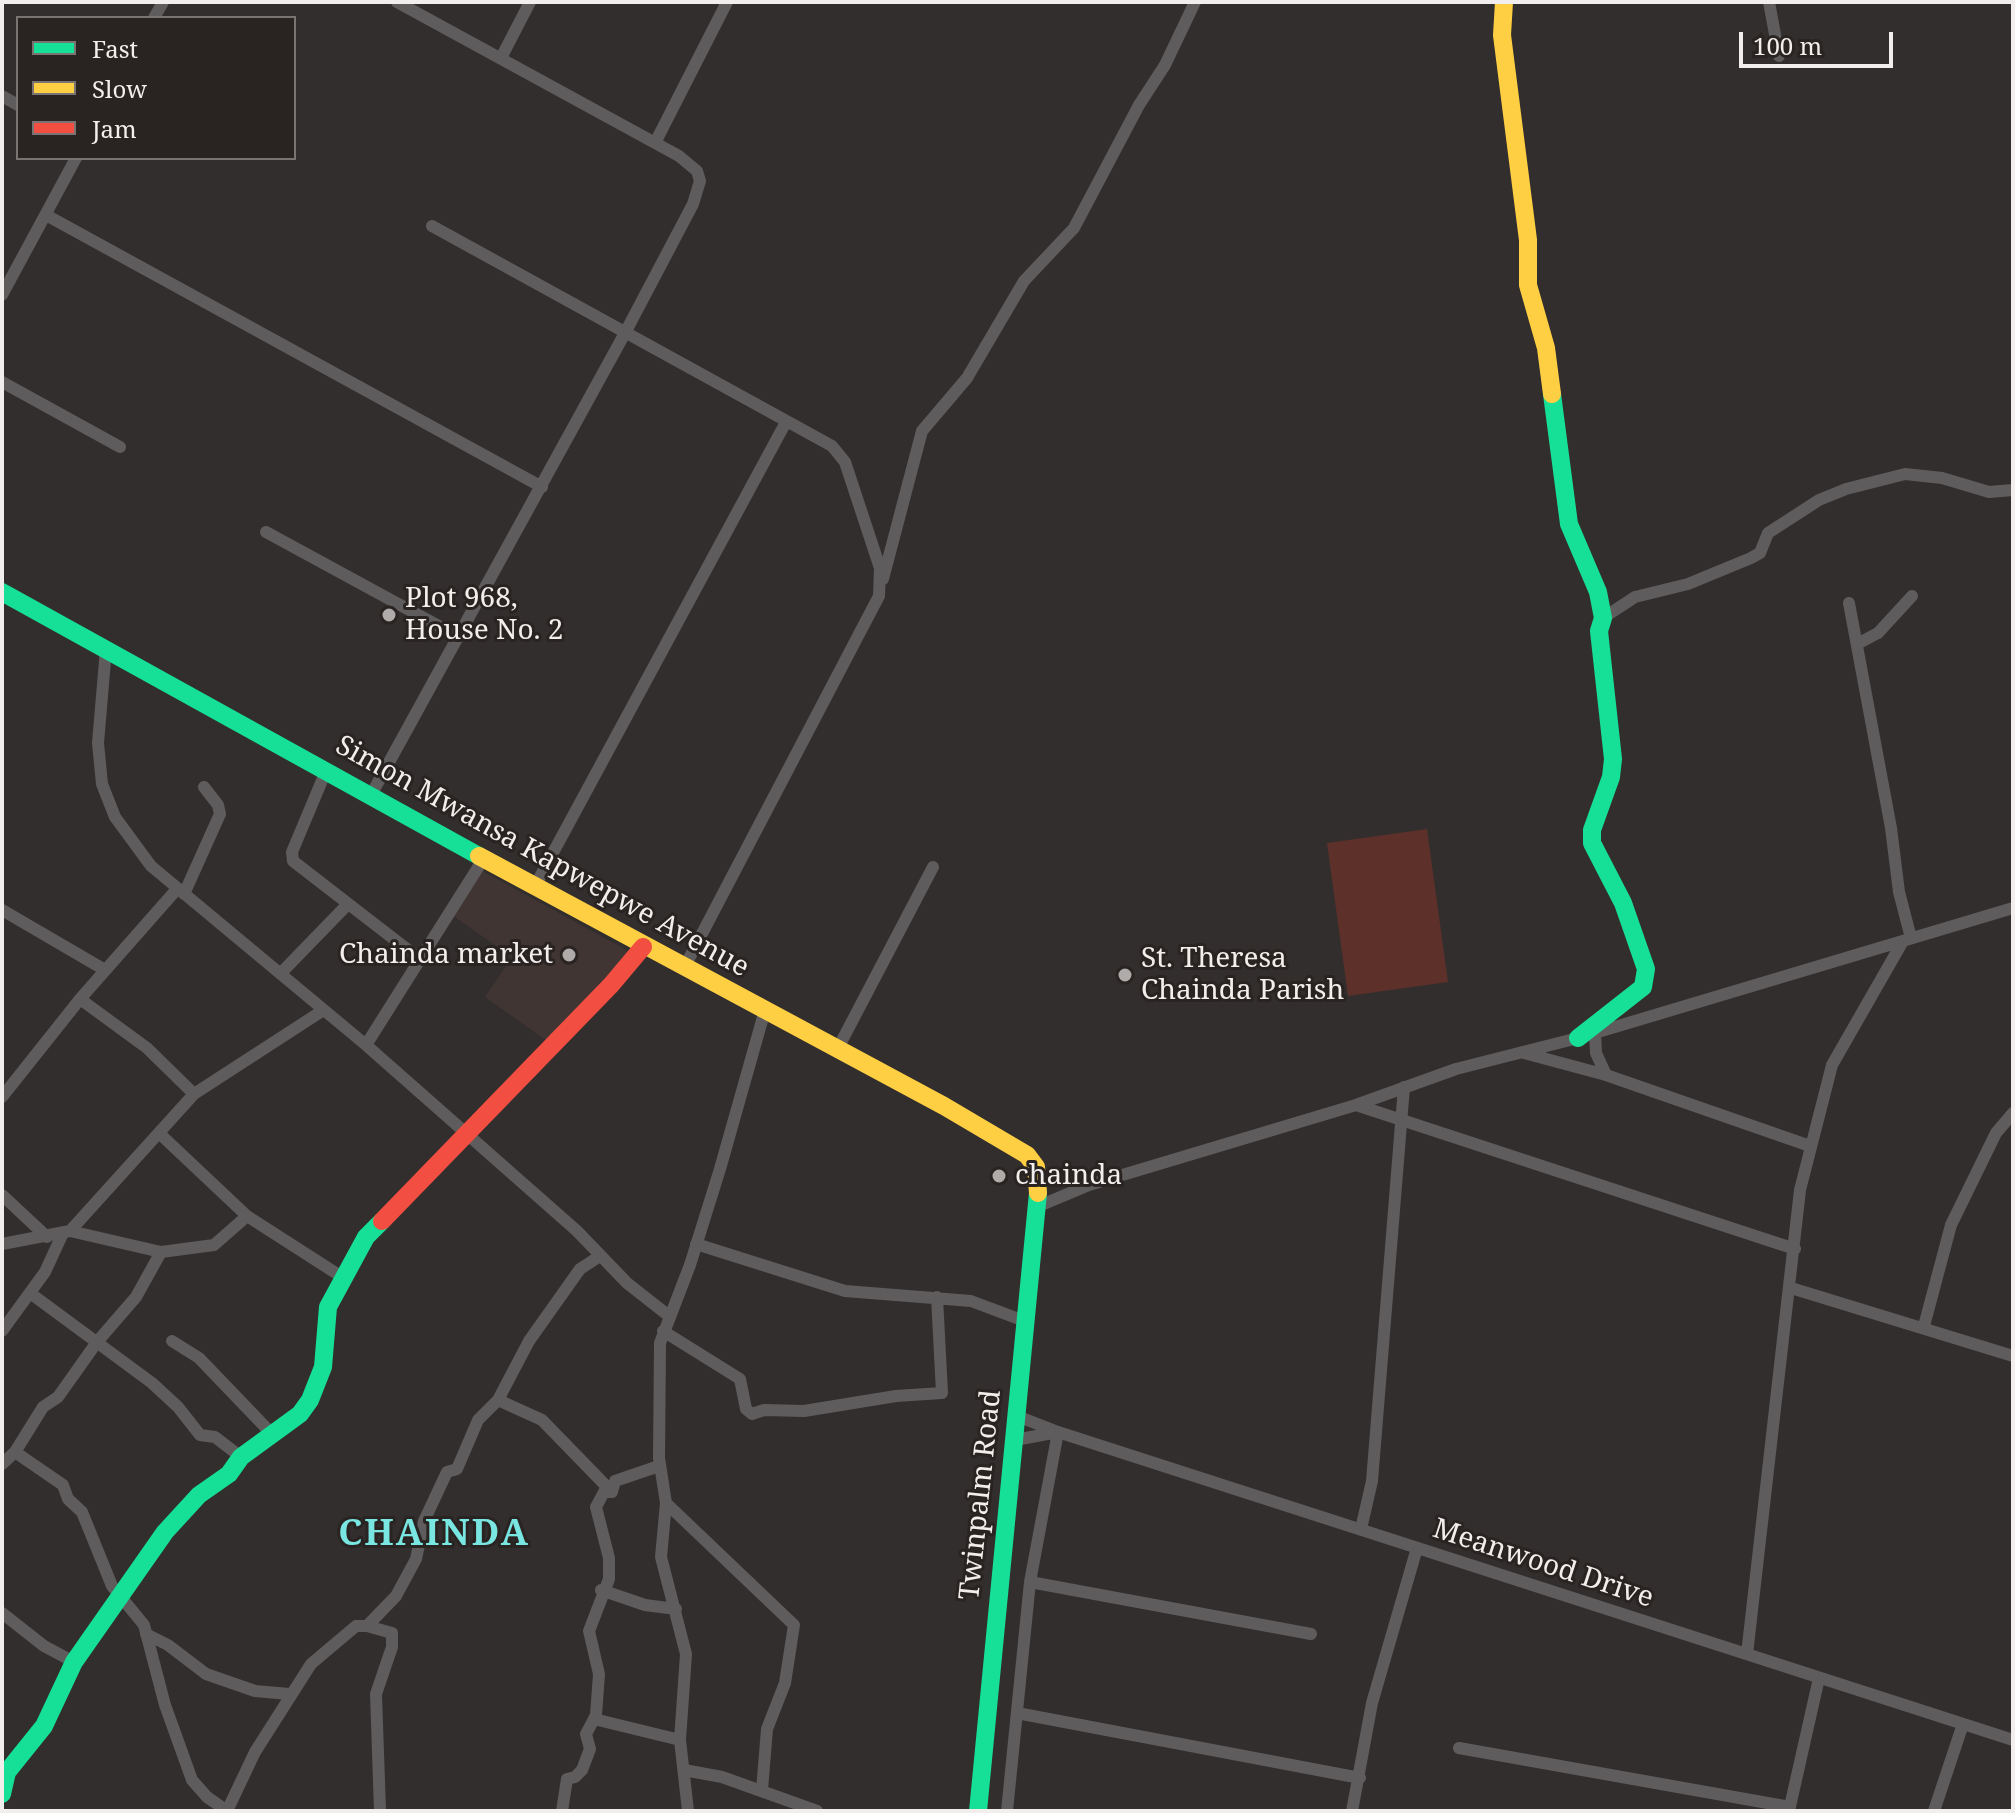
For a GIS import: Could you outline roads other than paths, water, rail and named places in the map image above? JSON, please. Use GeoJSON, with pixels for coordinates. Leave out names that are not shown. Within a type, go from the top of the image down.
{"type":"FeatureCollection","features":[{"type":"Feature","properties":{"kind":"street"},"geometry":{"type":"LineString","coordinates":[[371,795],[542,487],[698,193],[697,171],[679,156],[397,2]]}},
{"type":"Feature","properties":{"kind":"street"},"geometry":{"type":"LineString","coordinates":[[501,58],[530,2]]}},
{"type":"Feature","properties":{"kind":"street"},"geometry":{"type":"LineString","coordinates":[[655,143],[727,2]]}},
{"type":"Feature","properties":{"kind":"street"},"geometry":{"type":"LineString","coordinates":[[684,968],[879,596],[922,431],[967,378],[1024,281],[1074,228],[1139,105],[1165,65],[1195,2]]}},
{"type":"Feature","properties":{"kind":"street"},"geometry":{"type":"LineString","coordinates":[[1504,2],[1502,35],[1528,240],[1528,285],[1546,348],[1569,524],[1598,592],[1603,618],[1599,631],[1613,759],[1611,777],[1592,830],[1592,843],[1623,903],[1646,969],[1643,987],[1586,1035]]}},
{"type":"Feature","properties":{"kind":"street"},"geometry":{"type":"LineString","coordinates":[[1769,2],[1779,56]]}},
{"type":"Feature","properties":{"kind":"street"},"geometry":{"type":"LineString","coordinates":[[2,295],[75,160]]}},
{"type":"Feature","properties":{"kind":"street"},"geometry":{"type":"LineString","coordinates":[[46,215],[542,487]]}},
{"type":"Feature","properties":{"kind":"street"},"geometry":{"type":"LineString","coordinates":[[432,226],[832,446],[845,462],[880,568],[879,596]]}},
{"type":"Feature","properties":{"kind":"street"},"geometry":{"type":"LineString","coordinates":[[2,382],[120,447]]}},
{"type":"Feature","properties":{"kind":"street"},"geometry":{"type":"LineString","coordinates":[[535,886],[786,422]]}},
{"type":"Feature","properties":{"kind":"street"},"geometry":{"type":"LineString","coordinates":[[1603,618],[1635,597],[1688,584],[1751,558],[1760,553],[1768,533],[1819,500],[1846,489],[1905,474],[1942,478],[1989,492],[2013,490]]}},
{"type":"Feature","properties":{"kind":"street"},"geometry":{"type":"LineString","coordinates":[[266,532],[459,637]]}},
{"type":"Feature","properties":{"kind":"street","name":"Simon Mwansa Kapwepwe Avenue"},"geometry":{"type":"LineString","coordinates":[[2,592],[643,947],[1017,1146],[1036,1167],[1040,1184]]}},
{"type":"Feature","properties":{"kind":"street"},"geometry":{"type":"LineString","coordinates":[[1857,644],[1878,633],[1912,596]]}},
{"type":"Feature","properties":{"kind":"street"},"geometry":{"type":"LineString","coordinates":[[1747,1654],[1800,1190],[1832,1065],[1907,940],[1891,828],[1849,603]]}},
{"type":"Feature","properties":{"kind":"street"},"geometry":{"type":"LineString","coordinates":[[106,649],[98,743],[102,784],[126,834],[162,878],[366,1045],[466,1132],[627,1283],[669,1316]]}},
{"type":"Feature","properties":{"kind":"street"},"geometry":{"type":"LineString","coordinates":[[326,771],[292,856],[296,865],[421,960]]}},
{"type":"Feature","properties":{"kind":"street"},"geometry":{"type":"LineString","coordinates":[[2,1097],[105,970],[180,891],[220,814],[218,805],[204,787]]}},
{"type":"Feature","properties":{"kind":"street"},"geometry":{"type":"LineString","coordinates":[[366,1045],[484,858]]}},
{"type":"Feature","properties":{"kind":"street"},"geometry":{"type":"LineString","coordinates":[[837,1050],[933,867]]}},
{"type":"Feature","properties":{"kind":"street"},"geometry":{"type":"LineString","coordinates":[[281,973],[347,905]]}},
{"type":"Feature","properties":{"kind":"street"},"geometry":{"type":"LineString","coordinates":[[1039,1206],[1089,1185],[1356,1105],[1404,1087],[2013,908]]}},
{"type":"Feature","properties":{"kind":"street"},"geometry":{"type":"LineString","coordinates":[[2,910],[105,970]]}},
{"type":"Feature","properties":{"kind":"street"},"geometry":{"type":"LineString","coordinates":[[2,1794],[5,1772],[44,1726],[74,1662],[176,1519],[199,1495],[229,1474],[241,1457],[300,1414],[318,1383],[323,1367],[325,1318],[342,1277],[366,1237],[611,985],[643,947]]}},
{"type":"Feature","properties":{"kind":"street"},"geometry":{"type":"LineString","coordinates":[[80,999],[147,1048],[194,1094]]}},
{"type":"Feature","properties":{"kind":"street"},"geometry":{"type":"LineString","coordinates":[[688,1811],[680,1740],[688,1672],[676,1609],[661,1557],[666,1503],[659,1466],[658,1362],[663,1331],[696,1244],[765,1010]]}},
{"type":"Feature","properties":{"kind":"street"},"geometry":{"type":"LineString","coordinates":[[2,1331],[51,1262],[66,1233],[194,1094],[322,1011]]}},
{"type":"Feature","properties":{"kind":"street"},"geometry":{"type":"LineString","coordinates":[[1586,1035],[1606,1075]]}},
{"type":"Feature","properties":{"kind":"street"},"geometry":{"type":"LineString","coordinates":[[1524,1053],[1606,1075],[1810,1146]]}},
{"type":"Feature","properties":{"kind":"street"},"geometry":{"type":"LineString","coordinates":[[1361,1529],[1372,1481],[1398,1122],[1404,1087]]}},
{"type":"Feature","properties":{"kind":"street"},"geometry":{"type":"LineString","coordinates":[[1356,1105],[1398,1122],[1795,1249]]}},
{"type":"Feature","properties":{"kind":"street"},"geometry":{"type":"LineString","coordinates":[[1924,1326],[1951,1225],[1996,1133],[2013,1113]]}},
{"type":"Feature","properties":{"kind":"street"},"geometry":{"type":"LineString","coordinates":[[160,1134],[247,1216],[342,1277]]}},
{"type":"Feature","properties":{"kind":"street","name":"Twinpalm Road"},"geometry":{"type":"LineString","coordinates":[[978,1811],[1040,1184]]}},
{"type":"Feature","properties":{"kind":"street"},"geometry":{"type":"LineString","coordinates":[[2,1195],[47,1237]]}},
{"type":"Feature","properties":{"kind":"street"},"geometry":{"type":"LineString","coordinates":[[2,1244],[66,1233],[161,1252],[214,1245],[247,1216]]}},
{"type":"Feature","properties":{"kind":"street"},"geometry":{"type":"LineString","coordinates":[[696,1244],[845,1291],[971,1301],[1027,1322]]}},
{"type":"Feature","properties":{"kind":"street"},"geometry":{"type":"LineString","coordinates":[[2,1464],[15,1452],[43,1407],[58,1397],[97,1342],[136,1297],[161,1252]]}},
{"type":"Feature","properties":{"kind":"street"},"geometry":{"type":"LineString","coordinates":[[367,1626],[396,1596],[416,1559],[424,1521],[447,1472],[457,1469],[478,1420],[498,1400],[529,1341],[580,1269],[600,1256]]}},
{"type":"Feature","properties":{"kind":"street"},"geometry":{"type":"LineString","coordinates":[[1791,1288],[1924,1326],[2013,1356]]}},
{"type":"Feature","properties":{"kind":"street"},"geometry":{"type":"LineString","coordinates":[[30,1293],[152,1383],[178,1407],[200,1435],[215,1437],[241,1457]]}},
{"type":"Feature","properties":{"kind":"street"},"geometry":{"type":"LineString","coordinates":[[663,1331],[740,1379],[746,1409],[752,1414],[764,1410],[804,1411],[896,1396],[938,1395],[942,1393],[937,1297]]}},
{"type":"Feature","properties":{"kind":"street"},"geometry":{"type":"LineString","coordinates":[[172,1341],[199,1358],[271,1433]]}},
{"type":"Feature","properties":{"kind":"street"},"geometry":{"type":"LineString","coordinates":[[498,1400],[542,1420],[612,1492]]}},
{"type":"Feature","properties":{"kind":"street","name":"Meanwood Drive"},"geometry":{"type":"LineString","coordinates":[[1017,1416],[1058,1432],[2013,1740]]}},
{"type":"Feature","properties":{"kind":"street"},"geometry":{"type":"LineString","coordinates":[[1007,1811],[1030,1582],[1058,1432],[1015,1440]]}},
{"type":"Feature","properties":{"kind":"street"},"geometry":{"type":"LineString","coordinates":[[15,1452],[63,1485],[68,1499],[82,1512],[120,1597],[138,1616],[146,1634],[165,1705],[192,1780],[207,1797],[229,1808],[246,1811]]}},
{"type":"Feature","properties":{"kind":"street"},"geometry":{"type":"LineString","coordinates":[[612,1492],[615,1481],[659,1466]]}},
{"type":"Feature","properties":{"kind":"street"},"geometry":{"type":"LineString","coordinates":[[562,1811],[567,1779],[575,1777],[582,1770],[590,1749],[586,1734],[594,1719],[599,1674],[589,1631],[601,1590],[609,1579],[609,1558],[596,1507],[604,1492],[612,1492]]}},
{"type":"Feature","properties":{"kind":"street"},"geometry":{"type":"LineString","coordinates":[[666,1503],[794,1625],[785,1683],[767,1729],[762,1790]]}},
{"type":"Feature","properties":{"kind":"street"},"geometry":{"type":"LineString","coordinates":[[1352,1811],[1372,1703],[1417,1548]]}},
{"type":"Feature","properties":{"kind":"street"},"geometry":{"type":"LineString","coordinates":[[1030,1582],[1311,1634]]}},
{"type":"Feature","properties":{"kind":"street"},"geometry":{"type":"LineString","coordinates":[[601,1590],[645,1605],[676,1609]]}},
{"type":"Feature","properties":{"kind":"street"},"geometry":{"type":"LineString","coordinates":[[2,1613],[44,1646],[74,1662]]}},
{"type":"Feature","properties":{"kind":"street"},"geometry":{"type":"LineString","coordinates":[[229,1808],[255,1752],[271,1732],[289,1694],[311,1664],[356,1626],[367,1626],[392,1633],[392,1647],[376,1694],[380,1811]]}},
{"type":"Feature","properties":{"kind":"street"},"geometry":{"type":"LineString","coordinates":[[146,1634],[168,1645],[206,1674],[255,1691],[289,1694]]}},
{"type":"Feature","properties":{"kind":"street"},"geometry":{"type":"LineString","coordinates":[[1459,1748],[1790,1809],[1819,1678]]}},
{"type":"Feature","properties":{"kind":"street"},"geometry":{"type":"LineString","coordinates":[[1017,1713],[1360,1778]]}},
{"type":"Feature","properties":{"kind":"street"},"geometry":{"type":"LineString","coordinates":[[594,1719],[680,1740]]}},
{"type":"Feature","properties":{"kind":"street"},"geometry":{"type":"LineString","coordinates":[[1934,1811],[1963,1724]]}},
{"type":"Feature","properties":{"kind":"street"},"geometry":{"type":"LineString","coordinates":[[684,1770],[722,1777],[817,1811]]}},
{"type":"Feature","properties":{"kind":"place","name":"Plot 968, House No. 2"},"geometry":{"type":"Point","coordinates":[389,615]}},
{"type":"Feature","properties":{"kind":"place","name":"Chainda market"},"geometry":{"type":"Point","coordinates":[569,955]}},
{"type":"Feature","properties":{"kind":"place","name":"St. Theresa Chainda Parish"},"geometry":{"type":"Point","coordinates":[1125,975]}},
{"type":"Feature","properties":{"kind":"place","name":"chainda"},"geometry":{"type":"Point","coordinates":[999,1176]}},
{"type":"Feature","properties":{"kind":"district","name":"CHAINDA"},"geometry":{"type":"Point","coordinates":[434,1535]}}]}
